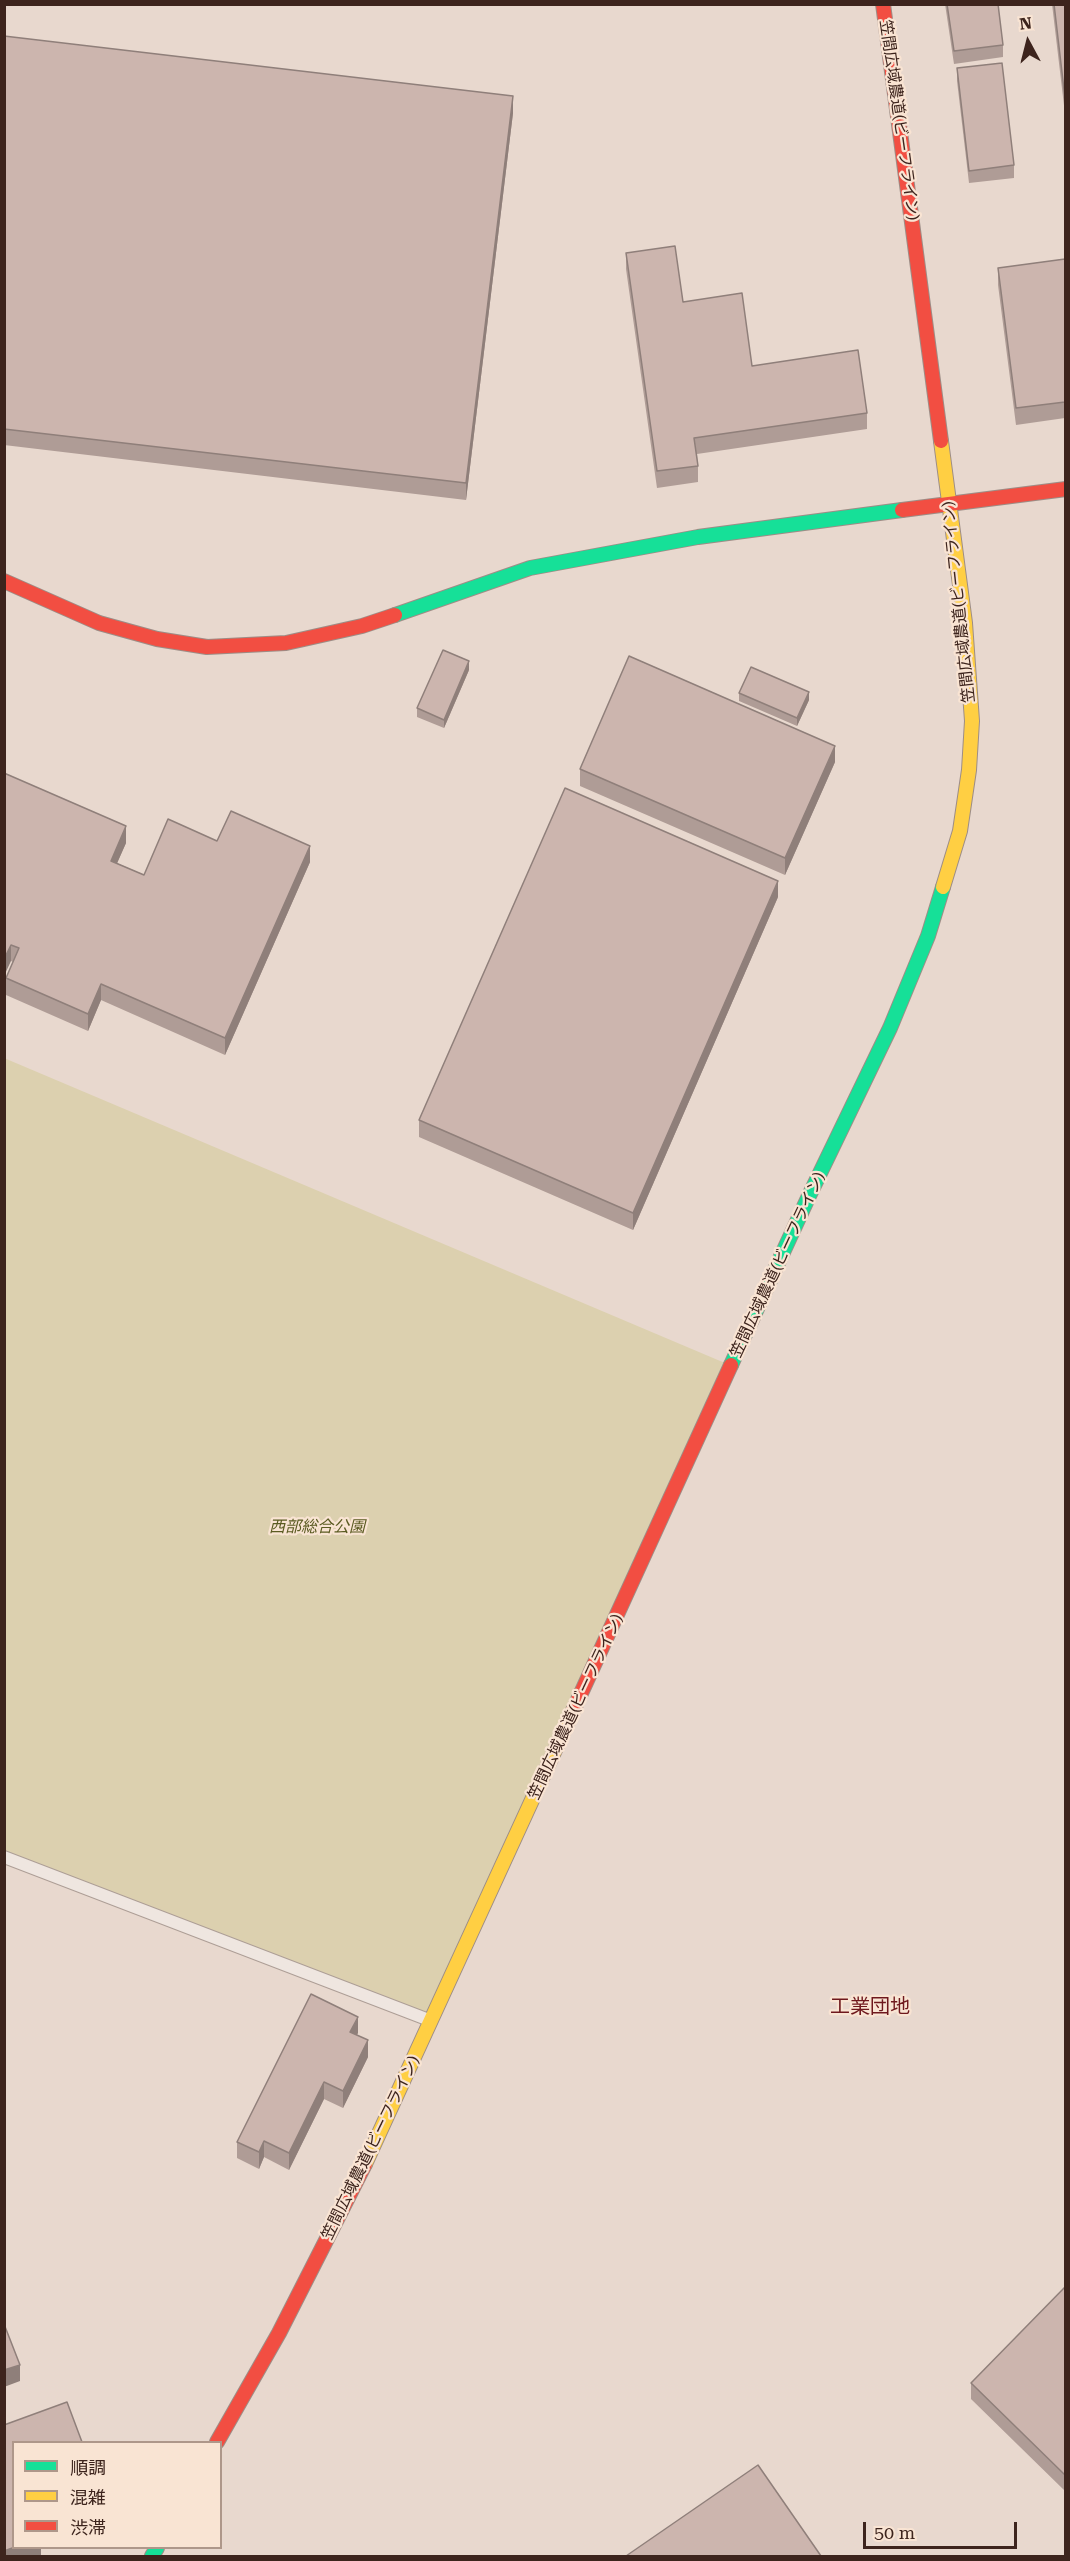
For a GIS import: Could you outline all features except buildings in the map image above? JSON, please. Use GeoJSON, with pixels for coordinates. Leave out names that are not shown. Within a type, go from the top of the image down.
{"type":"FeatureCollection","features":[{"type":"Feature","properties":{"kind":"street","name":"笠間広域農道(ビーフライン)"},"geometry":{"type":"LineString","coordinates":[[218,2441],[279,2333],[357,2182],[808,1198],[890,1028],[928,936],[960,831],[969,770],[972,722],[965,623],[883,4]]}},
{"type":"Feature","properties":{"kind":"street"},"geometry":{"type":"LineString","coordinates":[[4,581],[99,623],[157,639],[207,647],[286,643],[362,626],[530,568],[698,537],[1065,489]]}},
{"type":"Feature","properties":{"kind":"lane"},"geometry":{"type":"LineString","coordinates":[[4,1857],[432,2021]]}},
{"type":"Feature","properties":{"kind":"green space","name":"西部総合公園"},"geometry":{"type":"Polygon","coordinates":[[[4,1058],[732,1366],[432,2021],[5,1857],[4,1058]]]}},
{"type":"Feature","properties":{"kind":"traffic: fast"},"geometry":{"type":"LineString","coordinates":[[395,615],[530,568],[698,537],[902,510]]}},
{"type":"Feature","properties":{"kind":"traffic: fast"},"geometry":{"type":"LineString","coordinates":[[731,1365],[890,1028],[928,936],[943,887]]}},
{"type":"Feature","properties":{"kind":"traffic: fast"},"geometry":{"type":"LineString","coordinates":[[152,2556],[156,2549]]}},
{"type":"Feature","properties":{"kind":"traffic: slow"},"geometry":{"type":"LineString","coordinates":[[941,441],[965,623],[972,721],[969,770],[960,831],[943,887]]}},
{"type":"Feature","properties":{"kind":"traffic: slow"},"geometry":{"type":"LineString","coordinates":[[365,2164],[572,1713]]}},
{"type":"Feature","properties":{"kind":"traffic: jam"},"geometry":{"type":"LineString","coordinates":[[883,4],[941,441]]}},
{"type":"Feature","properties":{"kind":"traffic: jam"},"geometry":{"type":"LineString","coordinates":[[902,510],[1066,489]]}},
{"type":"Feature","properties":{"kind":"traffic: jam"},"geometry":{"type":"LineString","coordinates":[[4,581],[99,623],[157,639],[207,647],[286,643],[362,626],[395,615]]}},
{"type":"Feature","properties":{"kind":"traffic: jam"},"geometry":{"type":"LineString","coordinates":[[572,1713],[731,1365]]}},
{"type":"Feature","properties":{"kind":"traffic: jam"},"geometry":{"type":"LineString","coordinates":[[218,2441],[279,2333],[365,2164]]}},
{"type":"Feature","properties":{"kind":"district","name":"工業団地"},"geometry":{"type":"Point","coordinates":[870,2007]}}]}
